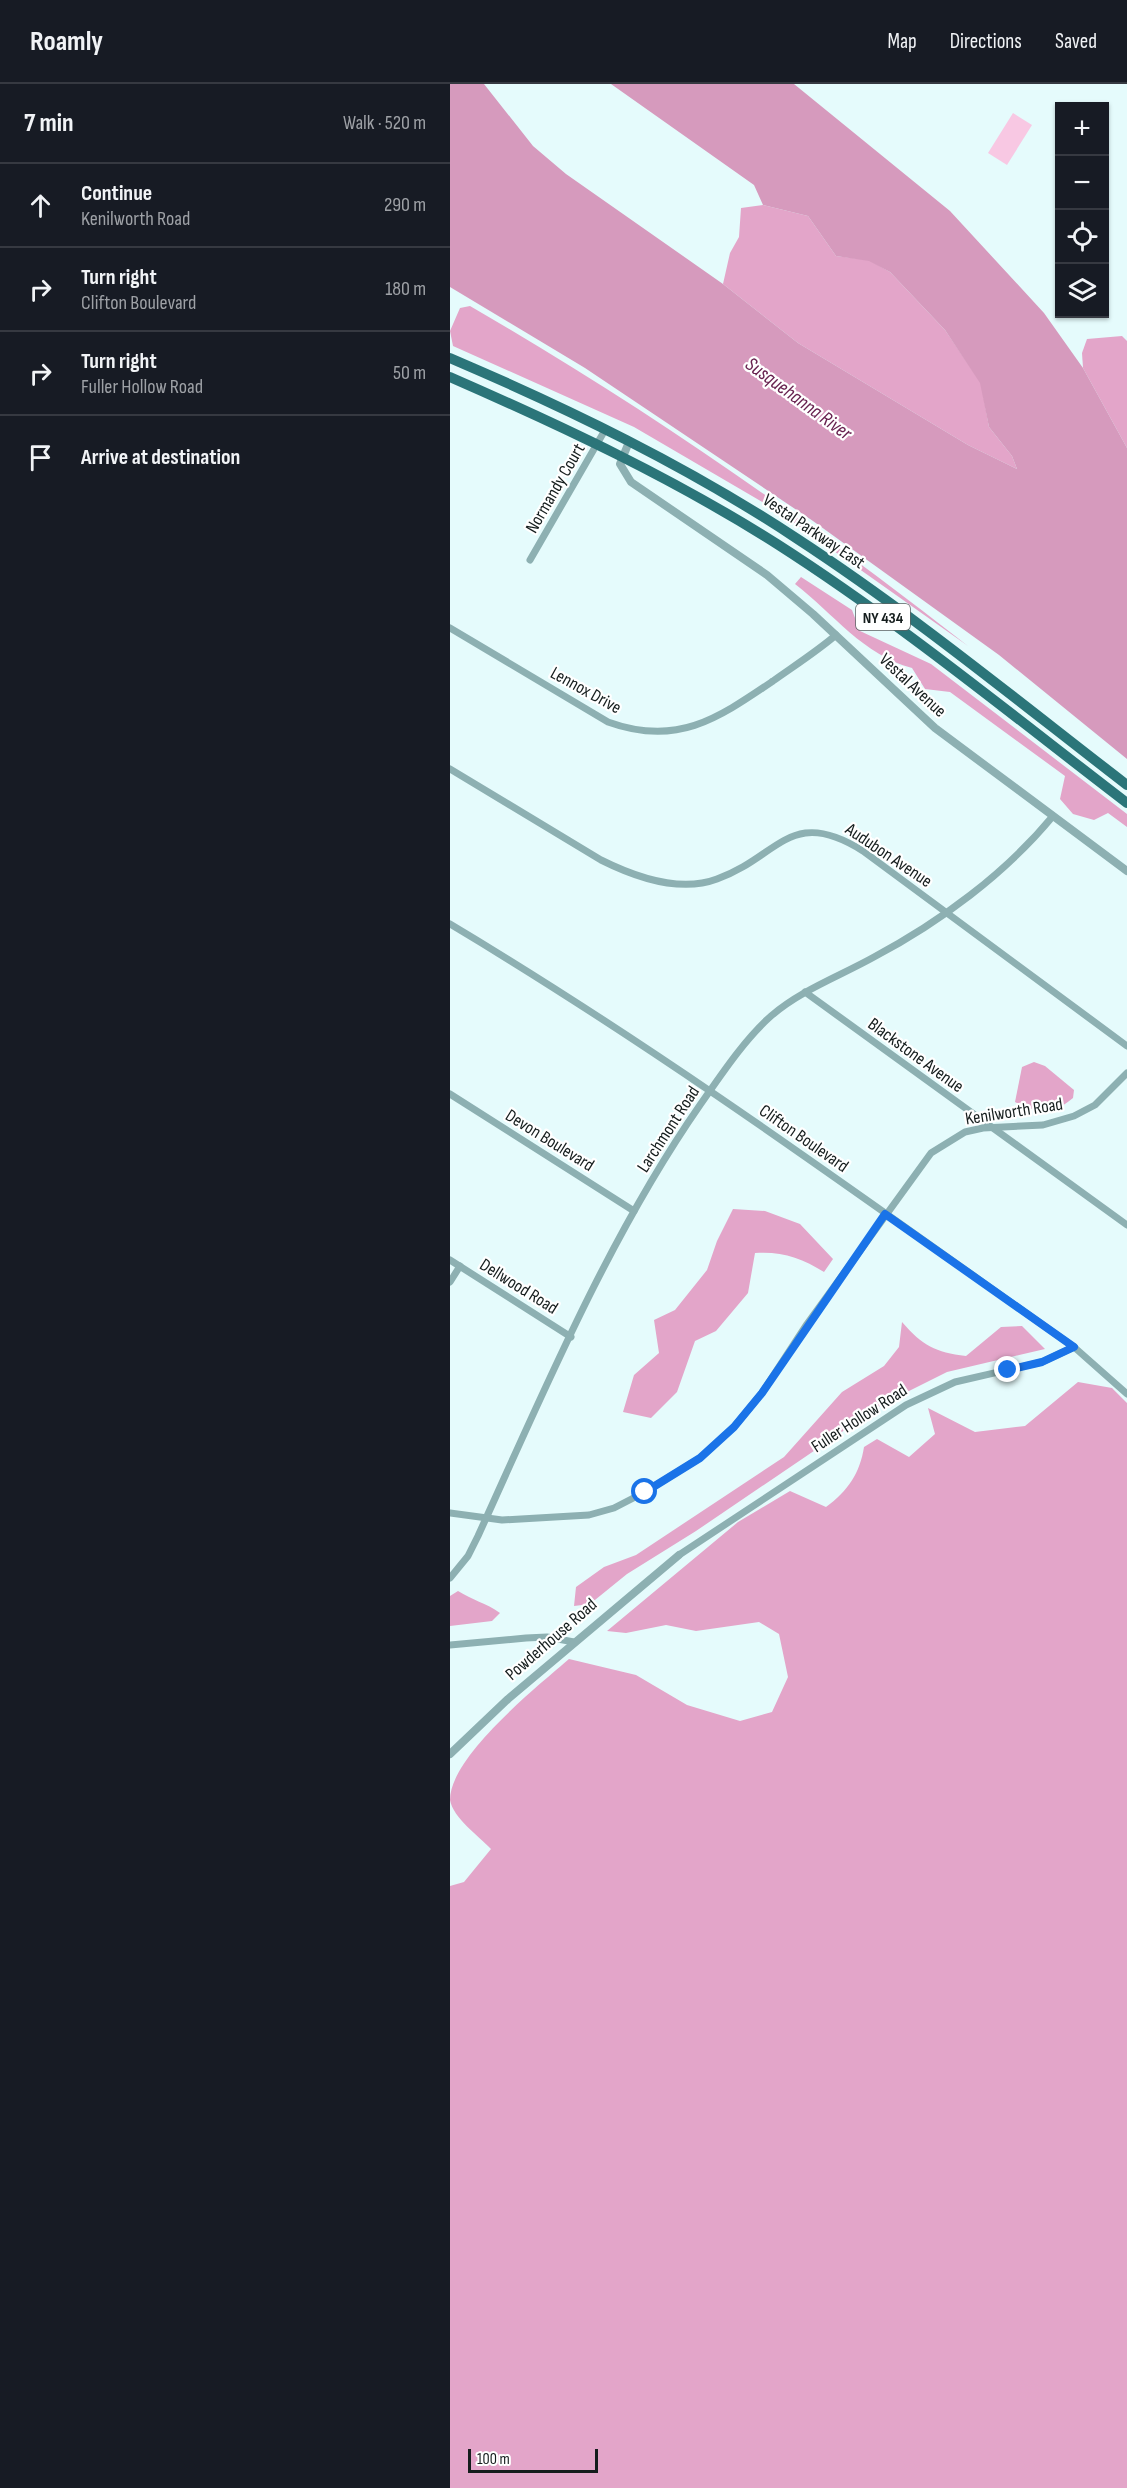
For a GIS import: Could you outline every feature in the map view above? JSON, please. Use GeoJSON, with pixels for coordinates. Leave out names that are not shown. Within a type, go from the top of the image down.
{"type":"FeatureCollection","features":[{"type":"Feature","properties":{"kind":"main road","name":"Vestal Parkway East"},"geometry":{"type":"LineString","coordinates":[[450,358],[629,442],[750,509],[839,567],[1127,784]]}},
{"type":"Feature","properties":{"kind":"main road","name":"Vestal Parkway East"},"geometry":{"type":"LineString","coordinates":[[450,377],[598,444],[725,513],[826,577],[928,651],[1127,803]]}},
{"type":"Feature","properties":{"kind":"street","name":"Normandy Court"},"geometry":{"type":"LineString","coordinates":[[530,560],[605,430]]}},
{"type":"Feature","properties":{"kind":"street"},"geometry":{"type":"LineString","coordinates":[[622,456],[629,442]]}},
{"type":"Feature","properties":{"kind":"street","name":"Vestal Avenue"},"geometry":{"type":"LineString","coordinates":[[622,456],[621,468],[637,487],[766,575],[836,635],[935,728],[1127,871]]}},
{"type":"Feature","properties":{"kind":"street","name":"Lennox Drive"},"geometry":{"type":"LineString","coordinates":[[450,628],[608,722],[642,732],[656,733],[688,728],[715,718],[836,635]]}},
{"type":"Feature","properties":{"kind":"street","name":"Audubon Avenue"},"geometry":{"type":"LineString","coordinates":[[450,768],[602,860],[646,878],[670,883],[694,883],[717,879],[777,843],[794,836],[817,832],[849,842],[1127,1046]]}},
{"type":"Feature","properties":{"kind":"street","name":"Larchmont Road"},"geometry":{"type":"LineString","coordinates":[[450,1578],[468,1556],[634,1211],[668,1152],[711,1090],[762,1024],[805,992],[875,957],[947,912],[1000,868],[1053,816]]}},
{"type":"Feature","properties":{"kind":"street","name":"Clifton Boulevard"},"geometry":{"type":"LineString","coordinates":[[450,924],[535,975],[711,1090],[1074,1347],[1127,1394]]}},
{"type":"Feature","properties":{"kind":"street","name":"Blackstone Avenue"},"geometry":{"type":"LineString","coordinates":[[805,992],[1127,1225]]}},
{"type":"Feature","properties":{"kind":"street","name":"Kenilworth Road"},"geometry":{"type":"LineString","coordinates":[[450,1513],[486,1519],[552,1519],[589,1515],[614,1508],[700,1458],[734,1427],[762,1393],[911,1177],[939,1146],[965,1132],[1043,1125],[1074,1116],[1095,1105],[1127,1073]]}},
{"type":"Feature","properties":{"kind":"street","name":"Devon Boulevard"},"geometry":{"type":"LineString","coordinates":[[450,1094],[634,1211]]}},
{"type":"Feature","properties":{"kind":"street","name":"Dellwood Road"},"geometry":{"type":"LineString","coordinates":[[450,1260],[572,1337]]}},
{"type":"Feature","properties":{"kind":"street"},"geometry":{"type":"LineString","coordinates":[[450,1282],[460,1266]]}},
{"type":"Feature","properties":{"kind":"street","name":"Fuller Hollow Road"},"geometry":{"type":"LineString","coordinates":[[679,1556],[906,1405],[956,1382],[1042,1362],[1074,1347]]}},
{"type":"Feature","properties":{"kind":"street","name":"Powderhouse Road"},"geometry":{"type":"LineString","coordinates":[[450,1754],[489,1714],[679,1556]]}},
{"type":"Feature","properties":{"kind":"street"},"geometry":{"type":"LineString","coordinates":[[450,1645],[547,1637],[574,1642]]}},
{"type":"Feature","properties":{"kind":"shaded area"},"geometry":{"type":"Polygon","coordinates":[[[1013,113],[1032,125],[1007,165],[988,153],[1013,113]]]}},
{"type":"Feature","properties":{"kind":"shaded area"},"geometry":{"type":"Polygon","coordinates":[[[763,205],[808,216],[836,256],[869,260],[890,272],[945,330],[981,383],[989,427],[1012,456],[1017,469],[968,445],[798,343],[723,284],[730,253],[739,237],[741,208],[763,205]]]}},
{"type":"Feature","properties":{"kind":"shaded area"},"geometry":{"type":"Polygon","coordinates":[[[470,306],[599,384],[725,467],[848,555],[968,646],[776,510],[634,427],[453,346],[450,331],[460,308],[470,306]]]}},
{"type":"Feature","properties":{"kind":"shaded area"},"geometry":{"type":"Polygon","coordinates":[[[1122,336],[1127,341],[1127,448],[1083,368],[1082,353],[1087,339],[1122,336]]]}},
{"type":"Feature","properties":{"kind":"shaded area"},"geometry":{"type":"Polygon","coordinates":[[[801,577],[852,610],[860,631],[931,664],[1127,814],[1127,827],[1108,813],[1094,820],[1073,814],[1060,799],[1065,776],[950,692],[925,689],[912,668],[879,654],[864,644],[795,584],[801,577]]]}},
{"type":"Feature","properties":{"kind":"shaded area"},"geometry":{"type":"Polygon","coordinates":[[[1034,1062],[1045,1066],[1074,1090],[1073,1098],[1066,1104],[1045,1111],[1031,1109],[1015,1102],[1022,1067],[1034,1062]]]}},
{"type":"Feature","properties":{"kind":"shaded area"},"geometry":{"type":"Polygon","coordinates":[[[733,1209],[765,1211],[800,1224],[833,1259],[824,1272],[791,1256],[755,1253],[748,1293],[716,1331],[695,1341],[677,1392],[651,1418],[623,1412],[634,1375],[659,1353],[654,1320],[675,1310],[707,1270],[717,1241],[733,1209]]]}},
{"type":"Feature","properties":{"kind":"shaded area"},"geometry":{"type":"Polygon","coordinates":[[[902,1322],[923,1342],[938,1350],[955,1354],[966,1356],[1001,1327],[1022,1326],[1045,1349],[947,1372],[883,1404],[696,1531],[627,1574],[590,1604],[574,1606],[576,1587],[604,1567],[636,1555],[784,1457],[842,1392],[884,1366],[899,1347],[902,1322]]]}},
{"type":"Feature","properties":{"kind":"shaded area"},"geometry":{"type":"Polygon","coordinates":[[[1078,1382],[1112,1388],[1127,1403],[1127,2488],[450,2488],[450,1886],[464,1882],[491,1849],[461,1820],[452,1807],[450,1800],[454,1782],[464,1763],[498,1723],[569,1659],[636,1675],[687,1705],[740,1721],[772,1712],[788,1677],[779,1634],[759,1622],[696,1631],[666,1625],[626,1633],[607,1631],[738,1522],[790,1491],[826,1507],[841,1495],[852,1481],[864,1447],[877,1439],[909,1457],[935,1434],[928,1408],[975,1432],[1025,1426],[1078,1382]]]}},
{"type":"Feature","properties":{"kind":"shaded area"},"geometry":{"type":"Polygon","coordinates":[[[458,1591],[500,1613],[492,1621],[450,1626],[450,1596],[458,1591]]]}},
{"type":"Feature","properties":{"kind":"water","name":"Susquehanna River"},"geometry":{"type":"Polygon","coordinates":[[[450,84],[484,84],[533,146],[566,174],[723,284],[798,343],[968,445],[1017,469],[1012,456],[989,427],[980,383],[945,330],[890,272],[869,261],[836,256],[808,216],[763,205],[754,185],[611,84],[794,84],[950,211],[1044,313],[1083,368],[1127,448],[1127,759],[999,655],[813,521],[585,368],[450,287],[450,84]]]}},
{"type":"Feature","properties":{"kind":"route"},"geometry":{"type":"LineString","coordinates":[[645,1492],[700,1458],[734,1427],[762,1393],[807,1324],[885,1214],[1074,1347],[1042,1362],[1008,1370]]}}]}
